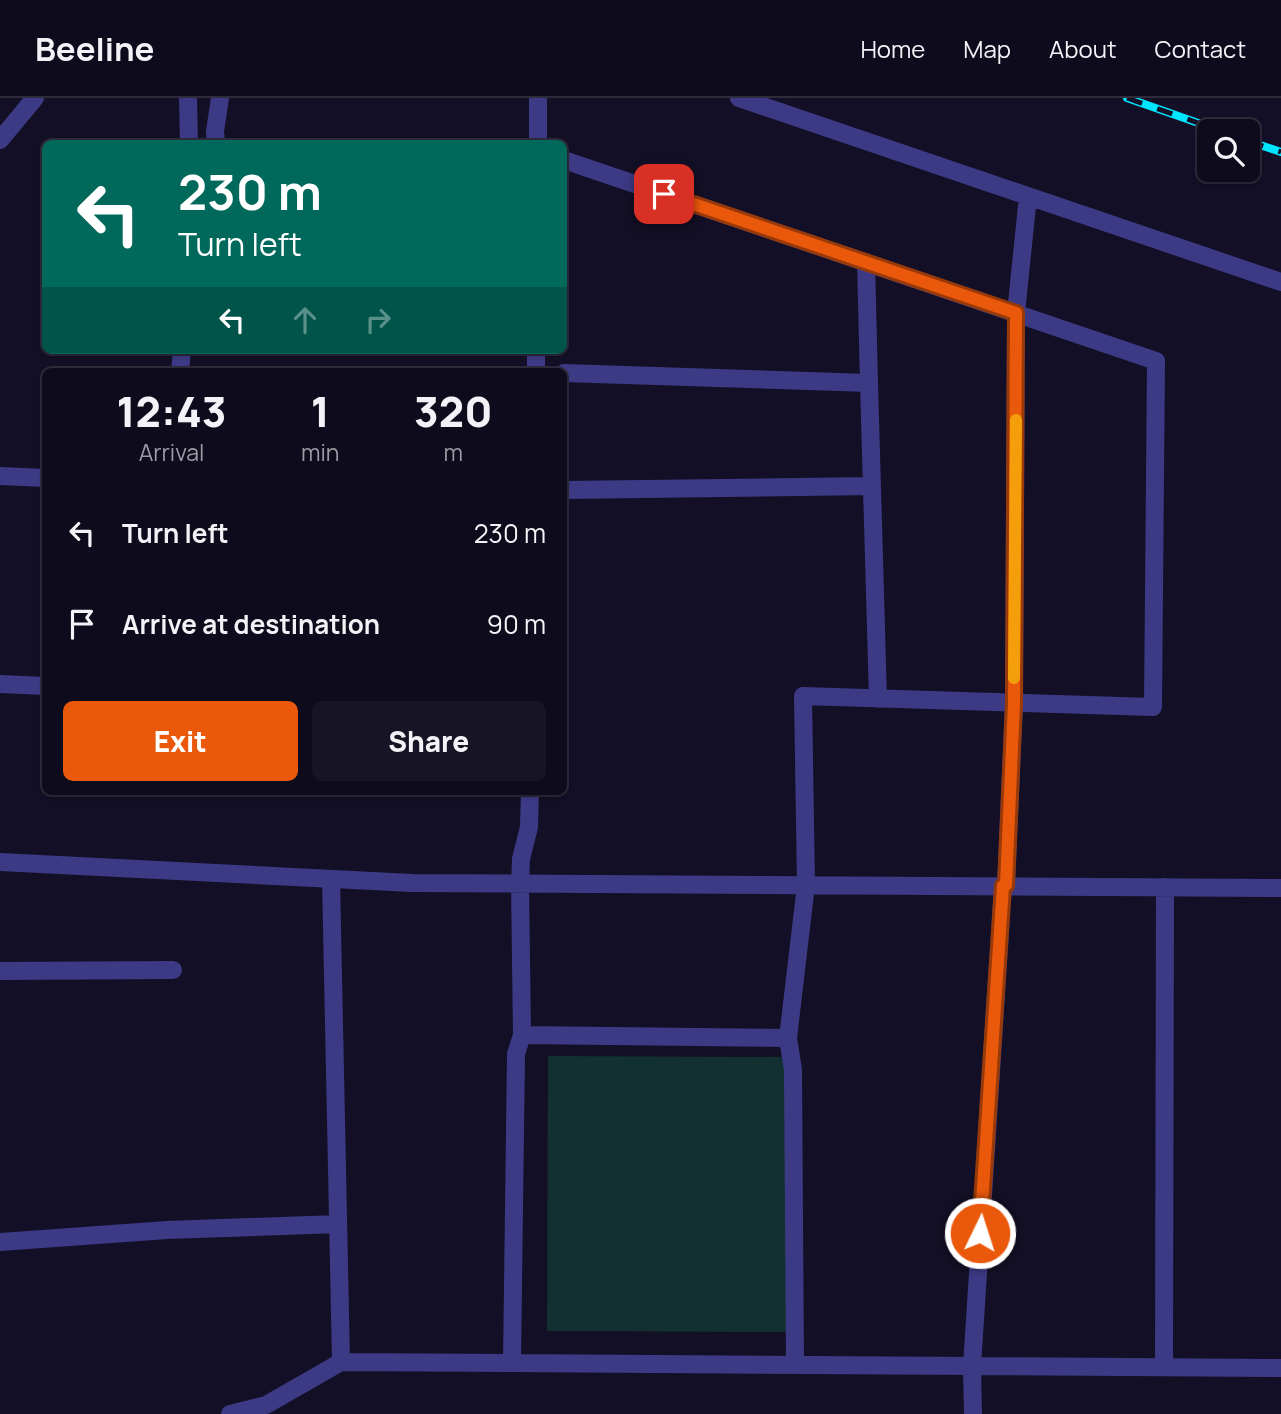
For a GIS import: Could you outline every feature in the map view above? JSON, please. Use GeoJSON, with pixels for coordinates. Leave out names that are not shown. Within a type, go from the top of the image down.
{"type":"FeatureCollection","features":[{"type":"Feature","properties":{"kind":"street"},"geometry":{"type":"LineString","coordinates":[[0,140],[35,98]]}},
{"type":"Feature","properties":{"kind":"street"},"geometry":{"type":"LineString","coordinates":[[188,98],[189,140]]}},
{"type":"Feature","properties":{"kind":"street"},"geometry":{"type":"LineString","coordinates":[[216,140],[220,98]]}},
{"type":"Feature","properties":{"kind":"street"},"geometry":{"type":"LineString","coordinates":[[538,98],[538,140]]}},
{"type":"Feature","properties":{"kind":"street"},"geometry":{"type":"LineString","coordinates":[[740,98],[1281,282]]}},
{"type":"Feature","properties":{"kind":"street"},"geometry":{"type":"LineString","coordinates":[[567,161],[1156,360],[1153,707],[803,696],[806,885],[788,1038],[793,1070],[795,1365]]}},
{"type":"Feature","properties":{"kind":"street"},"geometry":{"type":"LineString","coordinates":[[973,1414],[972,1366],[1003,886],[1006,885],[1014,703],[1016,313],[1028,195]]}},
{"type":"Feature","properties":{"kind":"street"},"geometry":{"type":"LineString","coordinates":[[866,262],[878,699]]}},
{"type":"Feature","properties":{"kind":"street"},"geometry":{"type":"LineString","coordinates":[[567,373],[869,383]]}},
{"type":"Feature","properties":{"kind":"street"},"geometry":{"type":"LineString","coordinates":[[0,476],[42,478]]}},
{"type":"Feature","properties":{"kind":"street"},"geometry":{"type":"LineString","coordinates":[[567,490],[872,486]]}},
{"type":"Feature","properties":{"kind":"street"},"geometry":{"type":"LineString","coordinates":[[0,684],[42,687]]}},
{"type":"Feature","properties":{"kind":"street"},"geometry":{"type":"LineString","coordinates":[[512,1363],[516,1054],[522,1035],[520,884],[521,859],[529,827],[530,795]]}},
{"type":"Feature","properties":{"kind":"street"},"geometry":{"type":"LineString","coordinates":[[0,862],[412,883],[1281,888]]}},
{"type":"Feature","properties":{"kind":"street"},"geometry":{"type":"LineString","coordinates":[[331,879],[341,1362]]}},
{"type":"Feature","properties":{"kind":"street"},"geometry":{"type":"LineString","coordinates":[[1164,1367],[1165,887]]}},
{"type":"Feature","properties":{"kind":"street"},"geometry":{"type":"LineString","coordinates":[[0,971],[173,970]]}},
{"type":"Feature","properties":{"kind":"street"},"geometry":{"type":"LineString","coordinates":[[522,1035],[788,1038]]}},
{"type":"Feature","properties":{"kind":"street"},"geometry":{"type":"LineString","coordinates":[[0,1242],[167,1230],[338,1224]]}},
{"type":"Feature","properties":{"kind":"street"},"geometry":{"type":"LineString","coordinates":[[230,1414],[266,1405],[341,1362],[1281,1368]]}},
{"type":"Feature","properties":{"kind":"green space"},"geometry":{"type":"Polygon","coordinates":[[[548,1056],[793,1057],[792,1332],[547,1331],[548,1056]]]}},
{"type":"Feature","properties":{"kind":"railway"},"geometry":{"type":"LineString","coordinates":[[1127,98],[1197,123]]}},
{"type":"Feature","properties":{"kind":"railway"},"geometry":{"type":"LineString","coordinates":[[1260,145],[1281,152]]}},
{"type":"Feature","properties":{"kind":"slow traffic"},"geometry":{"type":"LineString","coordinates":[[1014,678],[1016,420]]}},
{"type":"Feature","properties":{"kind":"route"},"geometry":{"type":"LineString","coordinates":[[664,194],[1016,313],[1014,703],[1006,885],[1003,886],[980,1233]]}}]}
